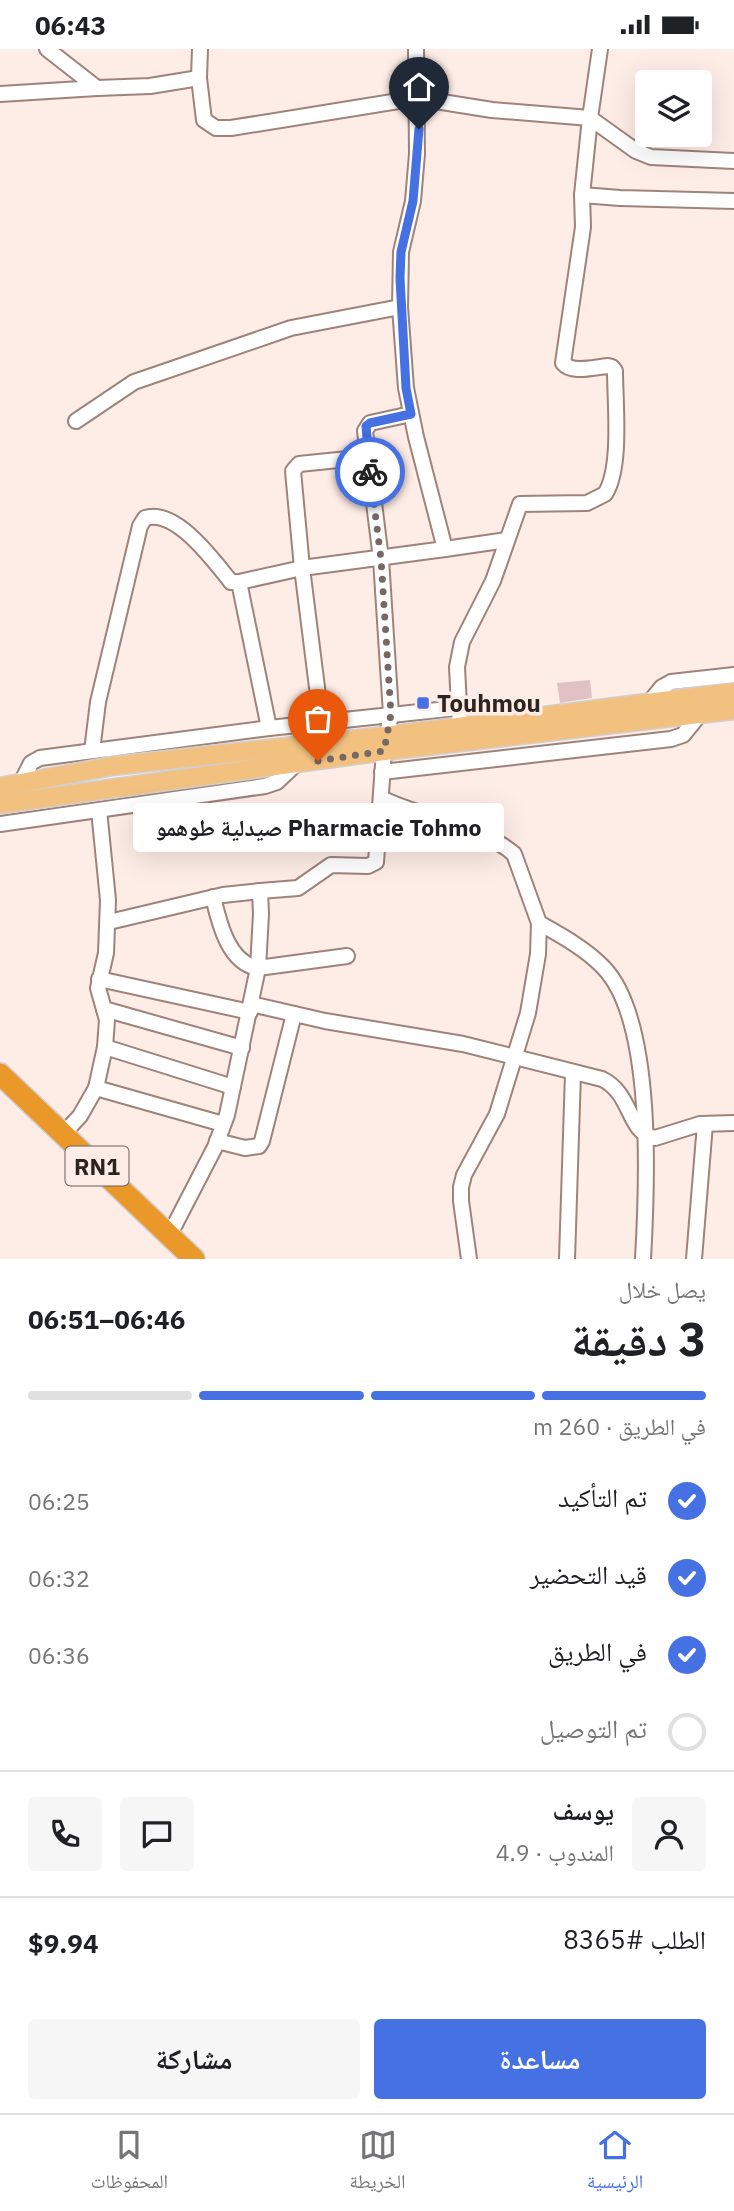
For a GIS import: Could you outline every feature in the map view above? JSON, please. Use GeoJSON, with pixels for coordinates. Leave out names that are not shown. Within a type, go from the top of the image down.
{"type":"FeatureCollection","features":[{"type":"Feature","properties":{"kind":"highway","name":"RN1"},"geometry":{"type":"LineString","coordinates":[[0,1074],[194,1259]]}},
{"type":"Feature","properties":{"kind":"highway","name":"RN1"},"geometry":{"type":"LineString","coordinates":[[0,1088],[172,1259]]}},
{"type":"Feature","properties":{"kind":"main road"},"geometry":{"type":"LineString","coordinates":[[0,804],[108,787],[296,764],[460,726],[734,692]]}},
{"type":"Feature","properties":{"kind":"main road"},"geometry":{"type":"LineString","coordinates":[[0,787],[112,766],[324,743],[385,744],[734,710]]}},
{"type":"Feature","properties":{"kind":"street"},"geometry":{"type":"LineString","coordinates":[[47,49],[97,87]]}},
{"type":"Feature","properties":{"kind":"street"},"geometry":{"type":"LineString","coordinates":[[200,49],[199,78],[204,120],[216,128],[231,128],[417,98],[492,110],[590,118],[636,151],[651,157],[734,161]]}},
{"type":"Feature","properties":{"kind":"street"},"geometry":{"type":"LineString","coordinates":[[416,49],[417,154],[413,201],[401,252],[400,307],[406,388],[445,549]]}},
{"type":"Feature","properties":{"kind":"street"},"geometry":{"type":"LineString","coordinates":[[460,726],[457,667],[462,642],[494,581],[520,504],[587,503],[605,494],[612,474],[616,442],[615,371],[608,366],[576,369],[563,363],[583,227],[582,194],[600,49]]}},
{"type":"Feature","properties":{"kind":"street"},"geometry":{"type":"LineString","coordinates":[[0,94],[150,86],[199,78]]}},
{"type":"Feature","properties":{"kind":"street"},"geometry":{"type":"LineString","coordinates":[[582,194],[620,198],[734,201]]}},
{"type":"Feature","properties":{"kind":"street"},"geometry":{"type":"LineString","coordinates":[[76,421],[134,383],[291,328],[400,307]]}},
{"type":"Feature","properties":{"kind":"street"},"geometry":{"type":"LineString","coordinates":[[108,922],[214,897],[298,888],[331,865],[373,864],[377,857],[382,772],[391,714],[381,559],[366,426],[411,414]]}},
{"type":"Feature","properties":{"kind":"street"},"geometry":{"type":"LineString","coordinates":[[324,743],[293,471],[295,466],[368,457]]}},
{"type":"Feature","properties":{"kind":"street"},"geometry":{"type":"LineString","coordinates":[[92,751],[99,702],[140,526],[145,518],[156,516],[178,526],[199,544],[231,582],[302,568],[507,540]]}},
{"type":"Feature","properties":{"kind":"street"},"geometry":{"type":"LineString","coordinates":[[239,582],[269,728]]}},
{"type":"Feature","properties":{"kind":"street"},"geometry":{"type":"LineString","coordinates":[[649,703],[662,687],[671,682],[734,675]]}},
{"type":"Feature","properties":{"kind":"street"},"geometry":{"type":"LineString","coordinates":[[21,783],[27,768],[36,759],[269,728],[457,708]]}},
{"type":"Feature","properties":{"kind":"street"},"geometry":{"type":"LineString","coordinates":[[382,772],[671,739],[683,735],[700,714]]}},
{"type":"Feature","properties":{"kind":"street"},"geometry":{"type":"LineString","coordinates":[[0,824],[265,786],[277,782],[296,764]]}},
{"type":"Feature","properties":{"kind":"street"},"geometry":{"type":"LineString","coordinates":[[381,798],[480,835],[509,850],[514,854],[539,923],[538,954],[528,1013],[497,1114],[464,1175],[461,1187],[469,1259]]}},
{"type":"Feature","properties":{"kind":"street"},"geometry":{"type":"LineString","coordinates":[[63,1134],[80,1115],[96,1088],[105,1047],[107,1020],[99,994],[99,979],[106,953],[108,885],[99,810]]}},
{"type":"Feature","properties":{"kind":"street"},"geometry":{"type":"LineString","coordinates":[[169,1236],[217,1141],[233,1087],[258,968],[260,891]]}},
{"type":"Feature","properties":{"kind":"street"},"geometry":{"type":"LineString","coordinates":[[214,897],[223,935],[246,964],[258,968],[347,956]]}},
{"type":"Feature","properties":{"kind":"street"},"geometry":{"type":"LineString","coordinates":[[539,923],[578,946],[605,969],[618,989],[635,1034],[646,1136],[647,1195],[643,1259]]}},
{"type":"Feature","properties":{"kind":"street"},"geometry":{"type":"LineString","coordinates":[[99,979],[463,1044],[602,1079],[613,1084],[620,1092],[639,1130],[654,1138],[705,1124],[734,1123]]}},
{"type":"Feature","properties":{"kind":"street"},"geometry":{"type":"LineString","coordinates":[[104,1009],[242,1048]]}},
{"type":"Feature","properties":{"kind":"street"},"geometry":{"type":"LineString","coordinates":[[217,1141],[254,1149],[262,1141],[294,1014]]}},
{"type":"Feature","properties":{"kind":"street"},"geometry":{"type":"LineString","coordinates":[[105,1047],[233,1087]]}},
{"type":"Feature","properties":{"kind":"street"},"geometry":{"type":"LineString","coordinates":[[567,1259],[573,1073]]}},
{"type":"Feature","properties":{"kind":"street"},"geometry":{"type":"LineString","coordinates":[[96,1088],[223,1124]]}},
{"type":"Feature","properties":{"kind":"street"},"geometry":{"type":"LineString","coordinates":[[694,1259],[705,1124]]}},
{"type":"Feature","properties":{"kind":"building"},"geometry":{"type":"Polygon","coordinates":[[[590,680],[592,698],[560,703],[557,683],[590,680]]]}},
{"type":"Feature","properties":{"kind":"way so far"},"geometry":{"type":"LineString","coordinates":[[318,761],[384,751],[391,714],[381,559],[370,472]]}},
{"type":"Feature","properties":{"kind":"place","name":"Touhmou"},"geometry":{"type":"Point","coordinates":[423,703]}},
{"type":"Feature","properties":{"kind":"place","name":"Pharmacie Tohmo صيدلية طوهمو"},"geometry":{"type":"Point","coordinates":[318,761]}},
{"type":"Feature","properties":{"kind":"route"},"geometry":{"type":"LineString","coordinates":[[370,472],[366,426],[411,414],[406,388],[400,278],[401,252],[413,201],[419,129]]}}]}
